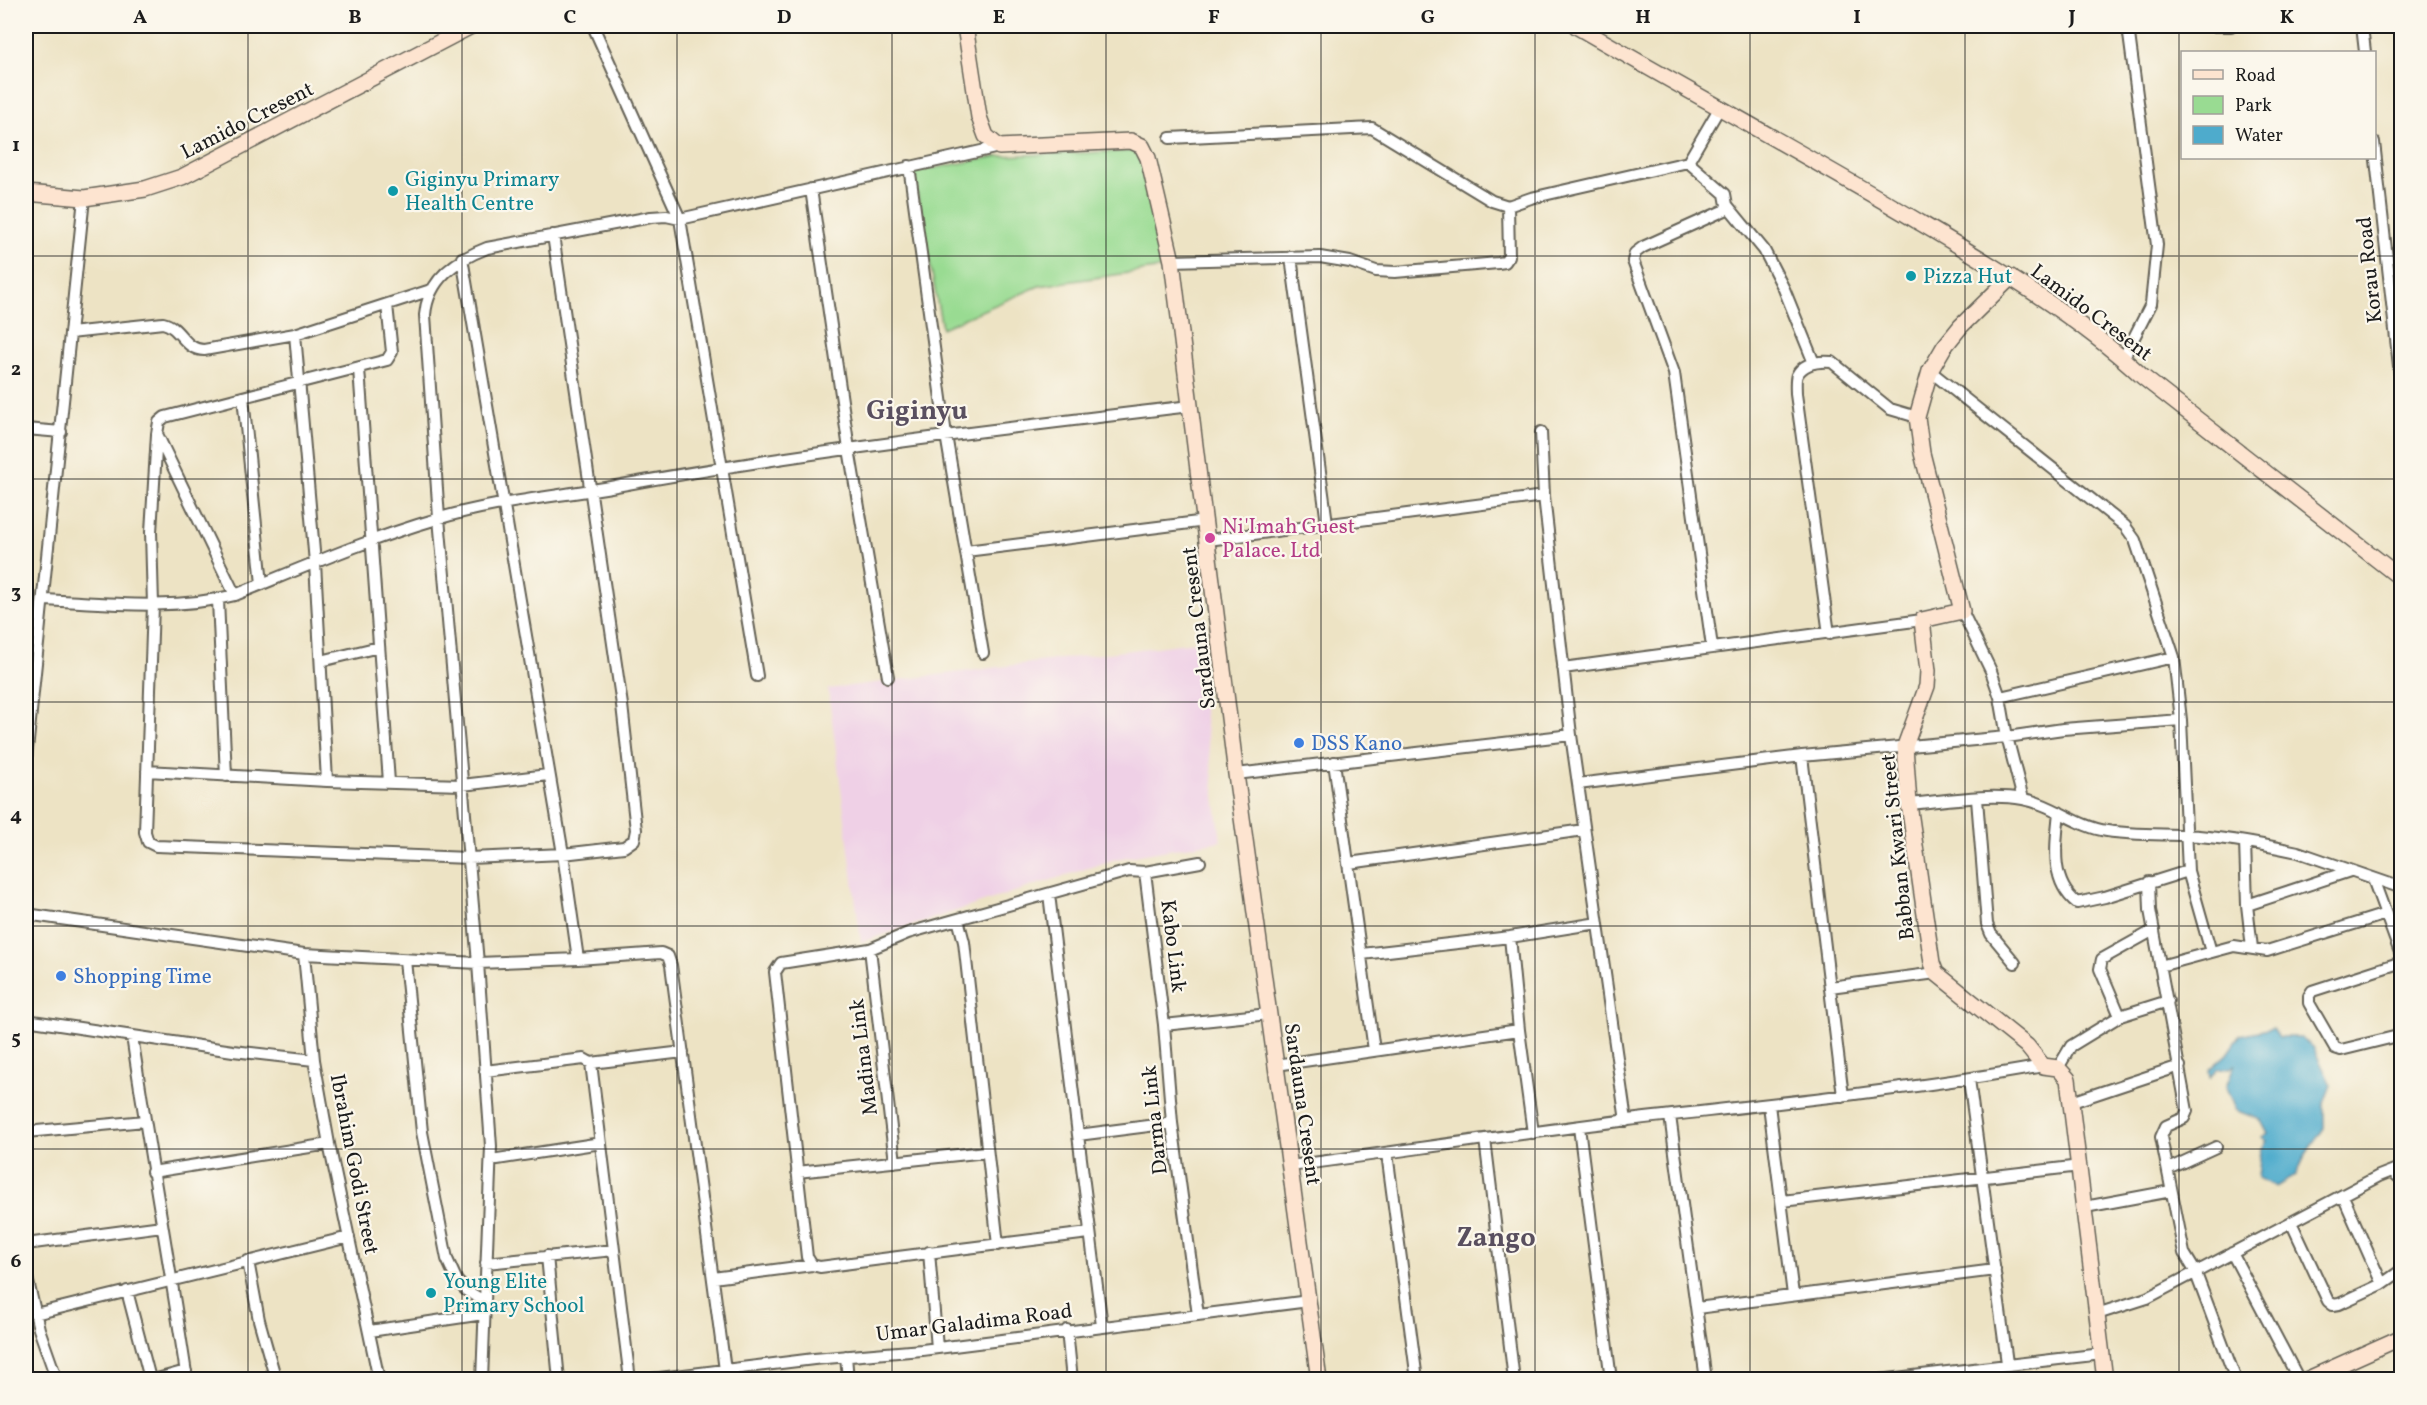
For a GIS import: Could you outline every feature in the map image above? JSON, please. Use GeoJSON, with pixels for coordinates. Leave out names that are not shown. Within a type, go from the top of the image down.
{"type":"FeatureCollection","features":[{"type":"Feature","properties":{"kind":"street","name":"Lamido Cresent"},"geometry":{"type":"LineString","coordinates":[[26,193],[84,198],[145,189],[182,177],[471,26]]}},
{"type":"Feature","properties":{"kind":"street"},"geometry":{"type":"LineString","coordinates":[[592,26],[680,219],[757,676]]}},
{"type":"Feature","properties":{"kind":"street"},"geometry":{"type":"LineString","coordinates":[[965,26],[979,117],[986,136],[999,147]]}},
{"type":"Feature","properties":{"kind":"street"},"geometry":{"type":"LineString","coordinates":[[2114,26],[2230,26]]}},
{"type":"Feature","properties":{"kind":"street"},"geometry":{"type":"LineString","coordinates":[[2362,26],[2365,51]]}},
{"type":"Feature","properties":{"kind":"street","name":"Lamido Cresent"},"geometry":{"type":"LineString","coordinates":[[1584,27],[2011,277],[2123,359],[2142,377],[2286,491],[2402,579]]}},
{"type":"Feature","properties":{"kind":"street"},"geometry":{"type":"LineString","coordinates":[[2123,359],[2151,304],[2157,245],[2128,27]]}},
{"type":"Feature","properties":{"kind":"street"},"geometry":{"type":"LineString","coordinates":[[1170,138],[1372,128],[1492,201],[1508,206],[1531,198],[1688,162],[1720,107]]}},
{"type":"Feature","properties":{"kind":"street","name":"Sardauna Cresent"},"geometry":{"type":"LineString","coordinates":[[999,147],[1131,141],[1142,147],[1148,158],[1172,261],[1236,774],[1310,1301],[1319,1380]]}},
{"type":"Feature","properties":{"kind":"street"},"geometry":{"type":"LineString","coordinates":[[482,1380],[491,1160],[478,963],[439,518],[425,315],[426,302],[431,290],[444,273],[462,258],[486,248],[651,217],[666,216],[680,219],[999,147]]}},
{"type":"Feature","properties":{"kind":"street","name":"Korau Road"},"geometry":{"type":"LineString","coordinates":[[2376,159],[2402,393]]}},
{"type":"Feature","properties":{"kind":"street"},"geometry":{"type":"LineString","coordinates":[[1688,162],[1725,194],[1727,205],[1764,250],[1784,289],[1815,363]]}},
{"type":"Feature","properties":{"kind":"street"},"geometry":{"type":"LineString","coordinates":[[909,166],[946,435],[983,653]]}},
{"type":"Feature","properties":{"kind":"street"},"geometry":{"type":"LineString","coordinates":[[811,189],[849,449],[888,677]]}},
{"type":"Feature","properties":{"kind":"street"},"geometry":{"type":"LineString","coordinates":[[26,760],[30,669],[44,600],[84,198]]}},
{"type":"Feature","properties":{"kind":"street"},"geometry":{"type":"LineString","coordinates":[[1712,647],[1674,373],[1633,261],[1635,253],[1642,247],[1725,210],[1727,205]]}},
{"type":"Feature","properties":{"kind":"street"},"geometry":{"type":"LineString","coordinates":[[1172,261],[1320,257],[1350,262],[1376,271],[1395,272],[1505,262],[1509,256],[1508,206]]}},
{"type":"Feature","properties":{"kind":"street"},"geometry":{"type":"LineString","coordinates":[[387,305],[391,356],[387,360],[165,417],[159,422],[151,532],[153,605],[145,832],[148,842],[156,846],[469,858],[563,854],[624,847],[634,840],[636,830],[622,705],[553,235]]}},
{"type":"Feature","properties":{"kind":"street"},"geometry":{"type":"LineString","coordinates":[[1291,256],[1327,523]]}},
{"type":"Feature","properties":{"kind":"street"},"geometry":{"type":"LineString","coordinates":[[462,258],[563,854],[578,959]]}},
{"type":"Feature","properties":{"kind":"street"},"geometry":{"type":"LineString","coordinates":[[2011,277],[1961,326],[1944,347],[1930,371],[1917,417],[1922,453],[1962,611],[1987,662],[2000,697],[2007,737],[2023,799]]}},
{"type":"Feature","properties":{"kind":"street"},"geometry":{"type":"LineString","coordinates":[[70,333],[163,323],[171,327],[190,347],[196,350],[295,334],[431,290]]}},
{"type":"Feature","properties":{"kind":"street"},"geometry":{"type":"LineString","coordinates":[[295,334],[315,563],[327,781]]}},
{"type":"Feature","properties":{"kind":"street"},"geometry":{"type":"LineString","coordinates":[[1829,634],[1796,394],[1797,375],[1807,365],[1820,361],[1832,362],[1890,409],[1917,417]]}},
{"type":"Feature","properties":{"kind":"street"},"geometry":{"type":"LineString","coordinates":[[359,369],[389,782]]}},
{"type":"Feature","properties":{"kind":"street"},"geometry":{"type":"LineString","coordinates":[[1930,371],[2132,534],[2174,657],[2181,720],[2188,871],[2211,952]]}},
{"type":"Feature","properties":{"kind":"street"},"geometry":{"type":"LineString","coordinates":[[243,397],[262,584]]}},
{"type":"Feature","properties":{"kind":"street"},"geometry":{"type":"LineString","coordinates":[[44,600],[153,605],[218,600],[371,540],[439,518],[503,503],[591,491],[722,467],[946,435],[1191,406]]}},
{"type":"Feature","properties":{"kind":"street"},"geometry":{"type":"LineString","coordinates":[[26,429],[61,432]]}},
{"type":"Feature","properties":{"kind":"street"},"geometry":{"type":"LineString","coordinates":[[1541,432],[1544,496],[1571,735],[1626,1121]]}},
{"type":"Feature","properties":{"kind":"street"},"geometry":{"type":"LineString","coordinates":[[157,434],[235,595]]}},
{"type":"Feature","properties":{"kind":"street"},"geometry":{"type":"LineString","coordinates":[[1208,540],[1544,496]]}},
{"type":"Feature","properties":{"kind":"street"},"geometry":{"type":"LineString","coordinates":[[966,552],[1206,521]]}},
{"type":"Feature","properties":{"kind":"street"},"geometry":{"type":"LineString","coordinates":[[218,600],[226,776]]}},
{"type":"Feature","properties":{"kind":"street"},"geometry":{"type":"LineString","coordinates":[[1563,668],[1712,647],[1829,634],[1922,620],[1962,611]]}},
{"type":"Feature","properties":{"kind":"street","name":"Babban Kwari Street"},"geometry":{"type":"LineString","coordinates":[[1922,620],[1929,671],[1927,686],[1905,746],[1909,804],[1932,963],[1936,973]]}},
{"type":"Feature","properties":{"kind":"street"},"geometry":{"type":"LineString","coordinates":[[321,661],[379,647]]}},
{"type":"Feature","properties":{"kind":"street"},"geometry":{"type":"LineString","coordinates":[[2000,697],[2174,657]]}},
{"type":"Feature","properties":{"kind":"street"},"geometry":{"type":"LineString","coordinates":[[1578,784],[1802,756],[2007,737],[2063,729],[2181,720]]}},
{"type":"Feature","properties":{"kind":"street"},"geometry":{"type":"LineString","coordinates":[[1236,774],[1571,735]]}},
{"type":"Feature","properties":{"kind":"street"},"geometry":{"type":"LineString","coordinates":[[1802,756],[1843,1096]]}},
{"type":"Feature","properties":{"kind":"street"},"geometry":{"type":"LineString","coordinates":[[1334,762],[1374,1050]]}},
{"type":"Feature","properties":{"kind":"street"},"geometry":{"type":"LineString","coordinates":[[147,771],[327,781],[462,784],[548,775]]}},
{"type":"Feature","properties":{"kind":"street"},"geometry":{"type":"LineString","coordinates":[[1977,799],[1987,924],[1991,934],[2015,963]]}},
{"type":"Feature","properties":{"kind":"street"},"geometry":{"type":"LineString","coordinates":[[1909,804],[1977,799],[2023,799],[2104,831],[2186,835],[2245,842],[2298,852],[2350,872],[2402,888]]}},
{"type":"Feature","properties":{"kind":"street"},"geometry":{"type":"LineString","coordinates":[[2059,812],[2056,859],[2066,890],[2077,903],[2188,871]]}},
{"type":"Feature","properties":{"kind":"street"},"geometry":{"type":"LineString","coordinates":[[1349,863],[1584,830]]}},
{"type":"Feature","properties":{"kind":"street"},"geometry":{"type":"LineString","coordinates":[[2245,842],[2247,905],[2252,948]]}},
{"type":"Feature","properties":{"kind":"street"},"geometry":{"type":"LineString","coordinates":[[812,1265],[807,1257],[774,972],[781,963],[870,949],[908,933],[1129,871],[1145,872],[1200,862]]}},
{"type":"Feature","properties":{"kind":"street","name":"Kabo Link"},"geometry":{"type":"LineString","coordinates":[[1145,872],[1164,1025]]}},
{"type":"Feature","properties":{"kind":"street"},"geometry":{"type":"LineString","coordinates":[[2247,905],[2350,872]]}},
{"type":"Feature","properties":{"kind":"street"},"geometry":{"type":"LineString","coordinates":[[2373,879],[2402,960],[2312,991],[2308,996],[2309,1003],[2335,1048],[2341,1050],[2402,1035]]}},
{"type":"Feature","properties":{"kind":"street"},"geometry":{"type":"LineString","coordinates":[[2149,882],[2154,930],[2187,1110],[2187,1115],[2166,1125],[2163,1130],[2162,1137],[2171,1191],[2184,1253],[2195,1271],[2236,1380]]}},
{"type":"Feature","properties":{"kind":"street"},"geometry":{"type":"LineString","coordinates":[[1049,894],[1102,1326]]}},
{"type":"Feature","properties":{"kind":"street"},"geometry":{"type":"LineString","coordinates":[[26,914],[304,954],[478,963],[661,953],[668,956],[725,1370]]}},
{"type":"Feature","properties":{"kind":"street"},"geometry":{"type":"LineString","coordinates":[[2160,966],[2234,946],[2266,951],[2386,914]]}},
{"type":"Feature","properties":{"kind":"street"},"geometry":{"type":"LineString","coordinates":[[958,919],[964,942],[998,1245]]}},
{"type":"Feature","properties":{"kind":"street"},"geometry":{"type":"LineString","coordinates":[[1362,954],[1510,937],[1598,923]]}},
{"type":"Feature","properties":{"kind":"street"},"geometry":{"type":"LineString","coordinates":[[2120,1016],[2100,964],[2102,959],[2154,930]]}},
{"type":"Feature","properties":{"kind":"street"},"geometry":{"type":"LineString","coordinates":[[1510,937],[1519,1030],[1533,1133]]}},
{"type":"Feature","properties":{"kind":"street","name":"Madina Link"},"geometry":{"type":"LineString","coordinates":[[870,949],[895,1161]]}},
{"type":"Feature","properties":{"kind":"street","name":"Ibrahim Godi Street"},"geometry":{"type":"LineString","coordinates":[[304,954],[314,1060],[328,1144],[379,1380]]}},
{"type":"Feature","properties":{"kind":"street"},"geometry":{"type":"LineString","coordinates":[[405,960],[422,1132],[447,1259],[466,1291],[484,1301]]}},
{"type":"Feature","properties":{"kind":"street"},"geometry":{"type":"LineString","coordinates":[[1830,987],[1936,973],[2050,1067],[2068,1079],[2106,1380]]}},
{"type":"Feature","properties":{"kind":"street"},"geometry":{"type":"LineString","coordinates":[[1290,1166],[1626,1121],[1843,1096],[2050,1067],[2072,1047],[2120,1016],[2168,1001]]}},
{"type":"Feature","properties":{"kind":"street"},"geometry":{"type":"LineString","coordinates":[[1164,1025],[1269,1014]]}},
{"type":"Feature","properties":{"kind":"street"},"geometry":{"type":"LineString","coordinates":[[26,1020],[233,1052],[314,1060]]}},
{"type":"Feature","properties":{"kind":"street","name":"Darma Link"},"geometry":{"type":"LineString","coordinates":[[1164,1025],[1172,1124],[1198,1315]]}},
{"type":"Feature","properties":{"kind":"street"},"geometry":{"type":"LineString","coordinates":[[1276,1065],[1519,1030]]}},
{"type":"Feature","properties":{"kind":"street"},"geometry":{"type":"LineString","coordinates":[[127,1291],[148,1375],[157,1379],[187,1375],[152,1172],[132,1036]]}},
{"type":"Feature","properties":{"kind":"street"},"geometry":{"type":"LineString","coordinates":[[485,1071],[584,1059],[591,1063],[683,1052]]}},
{"type":"Feature","properties":{"kind":"street"},"geometry":{"type":"LineString","coordinates":[[591,1063],[630,1380]]}},
{"type":"Feature","properties":{"kind":"street"},"geometry":{"type":"LineString","coordinates":[[2072,1102],[2180,1066]]}},
{"type":"Feature","properties":{"kind":"street"},"geometry":{"type":"LineString","coordinates":[[1969,1079],[2007,1363]]}},
{"type":"Feature","properties":{"kind":"street"},"geometry":{"type":"LineString","coordinates":[[1769,1105],[1793,1295]]}},
{"type":"Feature","properties":{"kind":"street"},"geometry":{"type":"LineString","coordinates":[[1670,1116],[1706,1380]]}},
{"type":"Feature","properties":{"kind":"street"},"geometry":{"type":"LineString","coordinates":[[26,1132],[145,1121]]}},
{"type":"Feature","properties":{"kind":"street"},"geometry":{"type":"LineString","coordinates":[[1077,1135],[1172,1124]]}},
{"type":"Feature","properties":{"kind":"street"},"geometry":{"type":"LineString","coordinates":[[1579,1127],[1611,1380]]}},
{"type":"Feature","properties":{"kind":"street"},"geometry":{"type":"LineString","coordinates":[[1485,1139],[1514,1380]]}},
{"type":"Feature","properties":{"kind":"street"},"geometry":{"type":"LineString","coordinates":[[491,1160],[601,1143]]}},
{"type":"Feature","properties":{"kind":"street"},"geometry":{"type":"LineString","coordinates":[[152,1172],[328,1144]]}},
{"type":"Feature","properties":{"kind":"street"},"geometry":{"type":"LineString","coordinates":[[2168,1169],[2216,1147]]}},
{"type":"Feature","properties":{"kind":"street"},"geometry":{"type":"LineString","coordinates":[[797,1172],[986,1152]]}},
{"type":"Feature","properties":{"kind":"street"},"geometry":{"type":"LineString","coordinates":[[1388,1153],[1417,1380]]}},
{"type":"Feature","properties":{"kind":"street"},"geometry":{"type":"LineString","coordinates":[[1782,1201],[2080,1166]]}},
{"type":"Feature","properties":{"kind":"street"},"geometry":{"type":"LineString","coordinates":[[2097,1314],[2147,1298],[2195,1271],[2292,1224],[2379,1176],[2397,1170],[2402,1180]]}},
{"type":"Feature","properties":{"kind":"street"},"geometry":{"type":"LineString","coordinates":[[2085,1207],[2171,1191]]}},
{"type":"Feature","properties":{"kind":"street"},"geometry":{"type":"LineString","coordinates":[[2343,1196],[2382,1284]]}},
{"type":"Feature","properties":{"kind":"street"},"geometry":{"type":"LineString","coordinates":[[2292,1224],[2328,1301],[2333,1305],[2382,1284],[2402,1270]]}},
{"type":"Feature","properties":{"kind":"street"},"geometry":{"type":"LineString","coordinates":[[26,1244],[162,1226]]}},
{"type":"Feature","properties":{"kind":"street"},"geometry":{"type":"LineString","coordinates":[[713,1278],[1089,1233]]}},
{"type":"Feature","properties":{"kind":"street"},"geometry":{"type":"LineString","coordinates":[[35,1314],[349,1237]]}},
{"type":"Feature","properties":{"kind":"street"},"geometry":{"type":"LineString","coordinates":[[486,1263],[614,1250]]}},
{"type":"Feature","properties":{"kind":"street"},"geometry":{"type":"LineString","coordinates":[[929,1252],[937,1348]]}},
{"type":"Feature","properties":{"kind":"street"},"geometry":{"type":"LineString","coordinates":[[2232,1253],[2299,1380]]}},
{"type":"Feature","properties":{"kind":"street"},"geometry":{"type":"LineString","coordinates":[[547,1256],[559,1380]]}},
{"type":"Feature","properties":{"kind":"street"},"geometry":{"type":"LineString","coordinates":[[248,1261],[259,1320],[276,1380]]}},
{"type":"Feature","properties":{"kind":"street"},"geometry":{"type":"LineString","coordinates":[[1696,1308],[1995,1270]]}},
{"type":"Feature","properties":{"kind":"street"},"geometry":{"type":"LineString","coordinates":[[26,1273],[35,1314],[57,1380]]}},
{"type":"Feature","properties":{"kind":"street","name":"Umar Galadima Road"},"geometry":{"type":"LineString","coordinates":[[643,1380],[846,1356],[937,1348],[1310,1301]]}},
{"type":"Feature","properties":{"kind":"street"},"geometry":{"type":"LineString","coordinates":[[369,1331],[483,1314]]}},
{"type":"Feature","properties":{"kind":"street"},"geometry":{"type":"LineString","coordinates":[[1066,1330],[1072,1380]]}},
{"type":"Feature","properties":{"kind":"street"},"geometry":{"type":"LineString","coordinates":[[2306,1380],[2402,1336]]}},
{"type":"Feature","properties":{"kind":"street"},"geometry":{"type":"LineString","coordinates":[[1879,1380],[2007,1363],[2102,1354]]}},
{"type":"Feature","properties":{"kind":"street"},"geometry":{"type":"LineString","coordinates":[[846,1356],[848,1380]]}},
{"type":"Feature","properties":{"kind":"shaded area"},"geometry":{"type":"Polygon","coordinates":[[[1195,642],[1221,841],[1116,859],[861,942],[828,689],[1195,642]]]}},
{"type":"Feature","properties":{"kind":"green space"},"geometry":{"type":"Polygon","coordinates":[[[1134,151],[1144,166],[1162,249],[1162,268],[1039,286],[942,328],[913,172],[999,156],[1134,151]]]}},
{"type":"Feature","properties":{"kind":"water"},"geometry":{"type":"Polygon","coordinates":[[[2273,1028],[2279,1037],[2300,1037],[2313,1047],[2331,1085],[2324,1103],[2324,1128],[2306,1154],[2296,1175],[2276,1187],[2258,1178],[2261,1150],[2267,1141],[2262,1137],[2268,1133],[2261,1120],[2235,1110],[2226,1087],[2235,1064],[2230,1069],[2218,1068],[2210,1077],[2209,1070],[2227,1054],[2240,1035],[2273,1028]]]}},
{"type":"Feature","properties":{"kind":"place","name":"Giginyu Primary Health Centre"},"geometry":{"type":"Point","coordinates":[393,191]}},
{"type":"Feature","properties":{"kind":"place","name":"Pizza Hut"},"geometry":{"type":"Point","coordinates":[1911,276]}},
{"type":"Feature","properties":{"kind":"place","name":"Ni'Imah Guest Palace. Ltd"},"geometry":{"type":"Point","coordinates":[1210,538]}},
{"type":"Feature","properties":{"kind":"place","name":"DSS Kano"},"geometry":{"type":"Point","coordinates":[1299,743]}},
{"type":"Feature","properties":{"kind":"place","name":"Shopping Time"},"geometry":{"type":"Point","coordinates":[61,976]}},
{"type":"Feature","properties":{"kind":"place","name":"Young Elite Primary School"},"geometry":{"type":"Point","coordinates":[431,1293]}},
{"type":"Feature","properties":{"kind":"district","name":"Giginyu"},"geometry":{"type":"Point","coordinates":[917,410]}},
{"type":"Feature","properties":{"kind":"district","name":"Zango"},"geometry":{"type":"Point","coordinates":[1496,1237]}}]}
